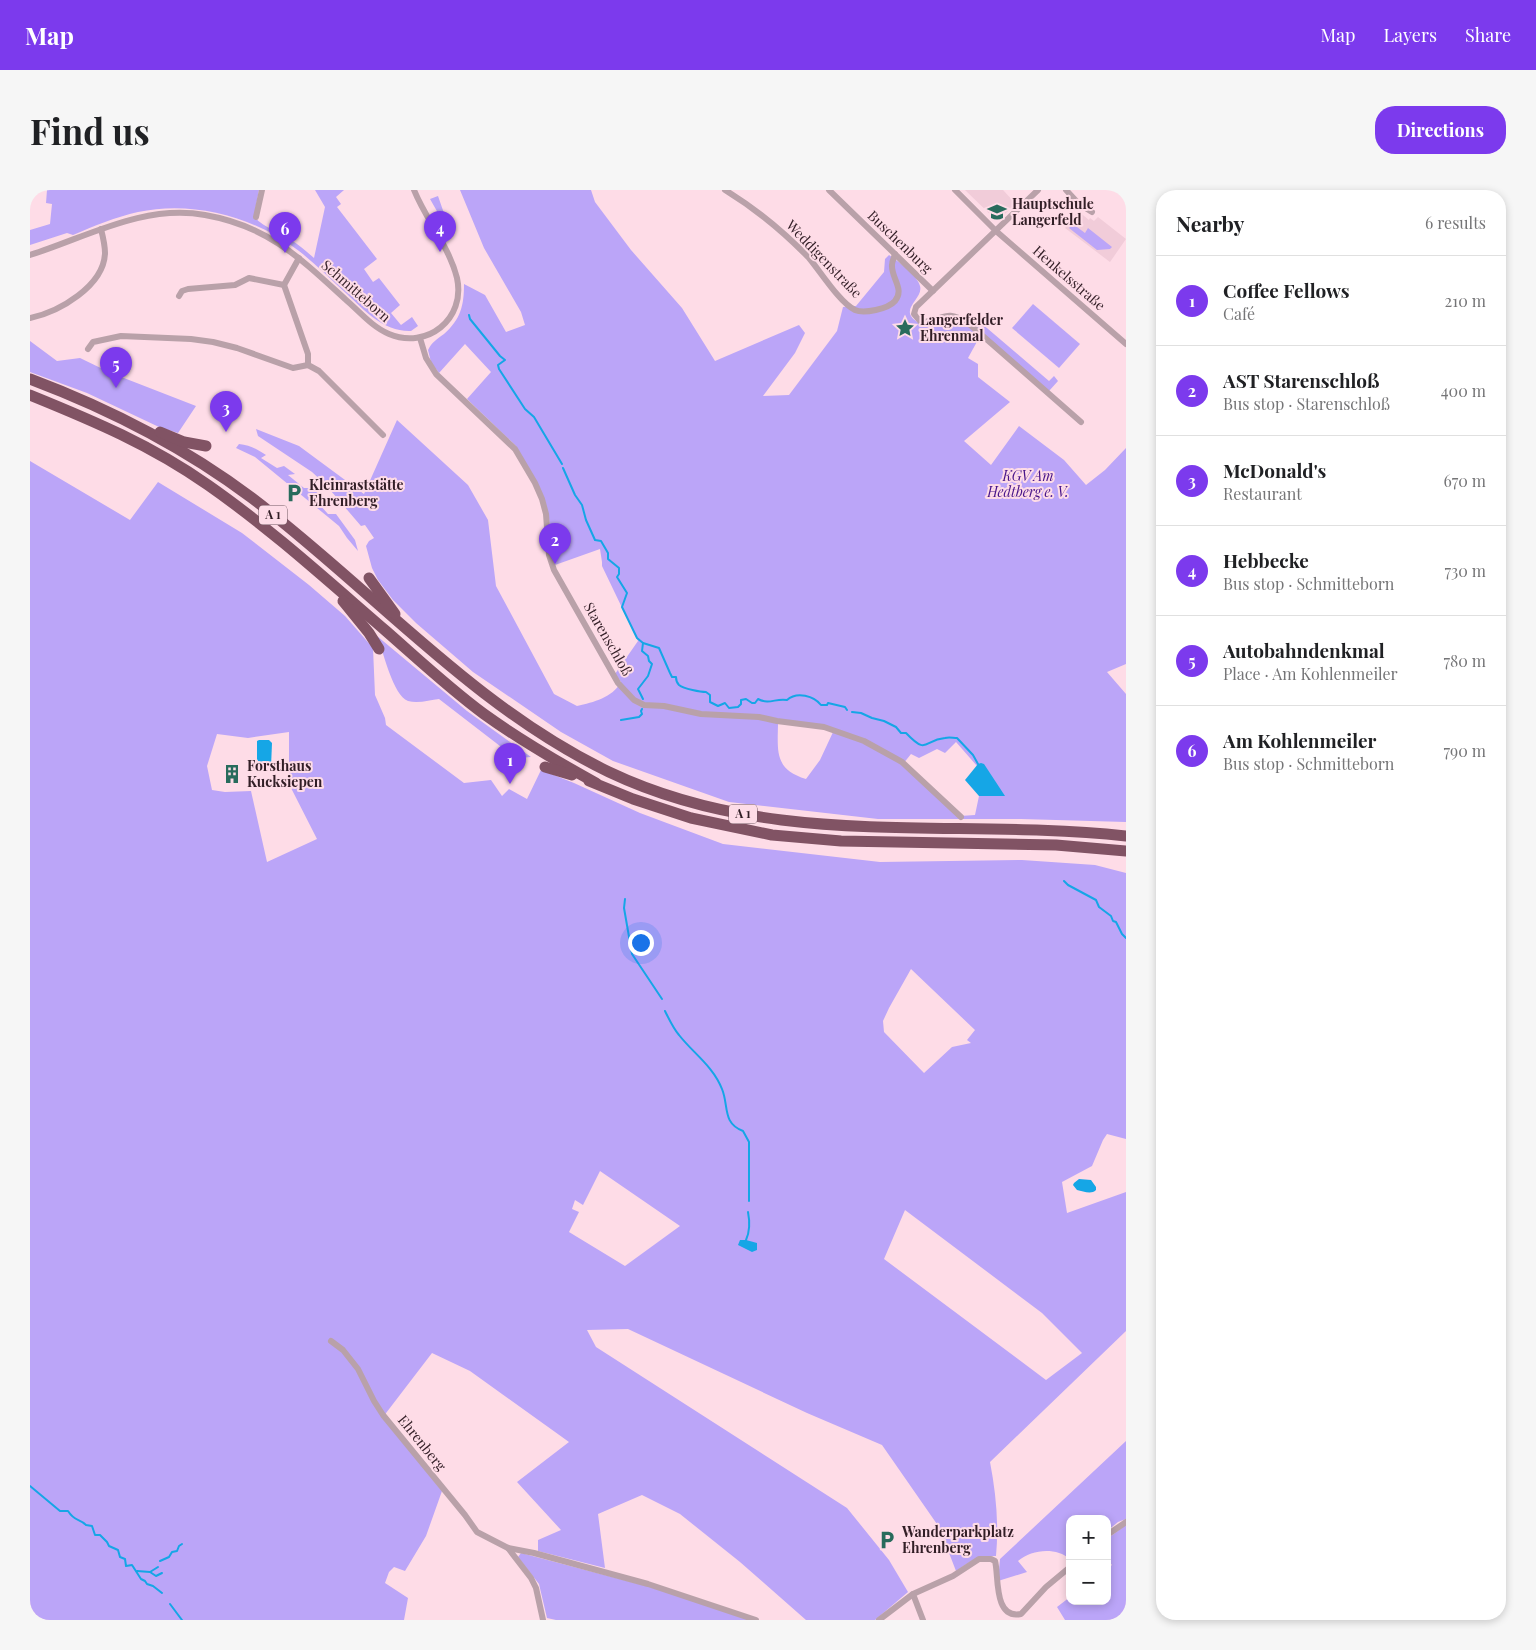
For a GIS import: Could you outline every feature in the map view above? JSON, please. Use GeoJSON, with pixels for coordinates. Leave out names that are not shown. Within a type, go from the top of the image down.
{"type":"FeatureCollection","features":[{"type":"Feature","properties":{"kind":"highway","name":"A 1"},"geometry":{"type":"LineString","coordinates":[[30,379],[72,395],[130,421],[214,471],[253,499],[328,561],[442,661],[485,695],[538,732],[610,772],[681,799],[724,811],[783,821],[851,827],[1045,830],[1126,836]]}},
{"type":"Feature","properties":{"kind":"highway","name":"A 1"},"geometry":{"type":"LineString","coordinates":[[30,396],[82,416],[126,436],[208,485],[254,519],[329,581],[484,714],[529,744],[596,784],[690,818],[772,835],[841,841],[1056,845],[1126,851]]}},
{"type":"Feature","properties":{"kind":"highway"},"geometry":{"type":"LineString","coordinates":[[130,421],[184,442],[206,446]]}},
{"type":"Feature","properties":{"kind":"highway"},"geometry":{"type":"LineString","coordinates":[[369,578],[403,626]]}},
{"type":"Feature","properties":{"kind":"highway"},"geometry":{"type":"LineString","coordinates":[[329,581],[369,632],[379,649]]}},
{"type":"Feature","properties":{"kind":"highway"},"geometry":{"type":"LineString","coordinates":[[546,767],[596,784]]}},
{"type":"Feature","properties":{"kind":"street"},"geometry":{"type":"LineString","coordinates":[[256,217],[262,190]]}},
{"type":"Feature","properties":{"kind":"street"},"geometry":{"type":"LineString","coordinates":[[414,190],[452,264],[458,284],[457,299],[450,318],[441,328],[420,338]]}},
{"type":"Feature","properties":{"kind":"street","name":"Weddigenstraße"},"geometry":{"type":"LineString","coordinates":[[725,190],[759,212],[780,230],[808,258],[854,310],[872,311],[895,301],[899,292],[892,264],[895,254]]}},
{"type":"Feature","properties":{"kind":"street","name":"Buschenburg"},"geometry":{"type":"LineString","coordinates":[[829,190],[933,291]]}},
{"type":"Feature","properties":{"kind":"street","name":"Henkelsstraße"},"geometry":{"type":"LineString","coordinates":[[955,190],[996,231],[1126,344]]}},
{"type":"Feature","properties":{"kind":"street"},"geometry":{"type":"LineString","coordinates":[[1038,190],[916,306],[914,314],[921,322],[954,315],[968,323],[1081,422]]}},
{"type":"Feature","properties":{"kind":"street"},"geometry":{"type":"LineString","coordinates":[[1066,190],[1079,204],[1092,212]]}},
{"type":"Feature","properties":{"kind":"street","name":"Schmitteborn"},"geometry":{"type":"LineString","coordinates":[[30,255],[119,223],[148,216],[182,213],[204,215],[252,229],[269,237],[299,258],[382,331],[402,338],[420,338]]}},
{"type":"Feature","properties":{"kind":"street"},"geometry":{"type":"LineString","coordinates":[[30,318],[55,310],[69,303],[83,292],[102,266],[105,253],[101,230]]}},
{"type":"Feature","properties":{"kind":"street"},"geometry":{"type":"LineString","coordinates":[[299,258],[284,285],[308,354],[308,366]]}},
{"type":"Feature","properties":{"kind":"street"},"geometry":{"type":"LineString","coordinates":[[179,296],[182,291],[188,289],[235,284],[249,278],[284,285]]}},
{"type":"Feature","properties":{"kind":"street"},"geometry":{"type":"LineString","coordinates":[[88,350],[93,342],[121,336],[191,339],[237,348],[293,368],[308,366],[319,371],[383,435]]}},
{"type":"Feature","properties":{"kind":"street","name":"Starenschloß"},"geometry":{"type":"LineString","coordinates":[[420,338],[426,358],[436,374],[515,449],[542,500],[546,514],[549,555],[554,570],[618,683],[634,700],[644,705],[664,706],[702,714],[759,717],[824,727],[864,740],[902,762],[960,816]]}},
{"type":"Feature","properties":{"kind":"street","name":"Ehrenberg"},"geometry":{"type":"LineString","coordinates":[[331,1341],[343,1350],[358,1370],[374,1401],[384,1415],[472,1526],[484,1536],[508,1548],[534,1553],[648,1584],[756,1620]]}},
{"type":"Feature","properties":{"kind":"street"},"geometry":{"type":"LineString","coordinates":[[1111,1532],[1126,1522]]}},
{"type":"Feature","properties":{"kind":"street","name":"Ehrenberg"},"geometry":{"type":"LineString","coordinates":[[508,1548],[531,1578],[536,1588],[543,1620]]}},
{"type":"Feature","properties":{"kind":"street"},"geometry":{"type":"LineString","coordinates":[[878,1620],[913,1594],[953,1576],[979,1558],[994,1561],[996,1566],[996,1589],[1002,1607],[1007,1614],[1012,1616],[1022,1614],[1046,1586],[1066,1570]]}},
{"type":"Feature","properties":{"kind":"street"},"geometry":{"type":"LineString","coordinates":[[913,1594],[923,1620]]}},
{"type":"Feature","properties":{"kind":"shaded area","name":"Hauptschule Langerfeld"},"geometry":{"type":"Polygon","coordinates":[[[965,190],[1003,190],[1016,204],[997,221],[965,190]]]}},
{"type":"Feature","properties":{"kind":"shaded area"},"geometry":{"type":"Polygon","coordinates":[[[1078,211],[1089,220],[1090,218],[1094,221],[1098,217],[1126,239],[1110,262],[1065,228],[1078,211]]]}},
{"type":"Feature","properties":{"kind":"green space"},"geometry":{"type":"Polygon","coordinates":[[[47,190],[259,190],[254,216],[265,226],[287,237],[314,258],[325,207],[315,190],[344,190],[336,197],[341,204],[337,207],[377,259],[364,269],[373,282],[379,278],[400,305],[391,313],[401,325],[412,317],[418,326],[411,331],[392,328],[384,324],[368,313],[305,256],[282,239],[263,229],[223,214],[180,208],[138,212],[113,219],[73,235],[67,233],[30,245],[30,230],[50,224],[52,204],[46,203],[47,190]]]}},
{"type":"Feature","properties":{"kind":"green space","name":"KGV Am Hedtberg e. V."},"geometry":{"type":"Polygon","coordinates":[[[460,190],[591,190],[595,202],[631,250],[682,308],[715,361],[799,325],[805,333],[795,353],[763,396],[789,395],[837,331],[843,307],[856,306],[884,272],[885,259],[889,255],[916,278],[920,286],[920,291],[910,309],[910,314],[919,323],[938,318],[949,318],[955,319],[966,326],[974,317],[1049,381],[1054,376],[1058,381],[1049,391],[983,335],[979,338],[968,358],[978,364],[978,377],[1010,402],[964,441],[991,465],[1019,426],[1064,460],[1086,485],[1105,470],[1126,448],[1126,664],[1107,672],[1126,694],[1126,822],[1021,819],[878,819],[729,802],[613,761],[561,732],[473,672],[416,623],[393,600],[378,580],[372,568],[366,546],[374,538],[365,525],[361,526],[325,484],[312,472],[258,436],[256,429],[299,446],[364,494],[397,420],[468,485],[488,520],[496,586],[554,694],[577,706],[608,696],[621,682],[615,674],[638,641],[602,566],[600,549],[555,565],[552,554],[549,518],[516,446],[467,399],[491,372],[465,344],[439,373],[431,362],[428,350],[458,317],[462,305],[464,284],[485,295],[506,332],[525,325],[521,312],[484,248],[460,190]],[[778,721],[778,749],[783,764],[795,775],[806,779],[820,760],[834,730],[778,721]],[[956,742],[945,753],[937,749],[919,758],[911,754],[903,764],[960,816],[975,815],[979,796],[1004,796],[978,764],[977,766],[956,742]]]}},
{"type":"Feature","properties":{"kind":"green space"},"geometry":{"type":"Polygon","coordinates":[[[438,196],[446,219],[436,223],[433,216],[438,213],[430,199],[438,196]]]}},
{"type":"Feature","properties":{"kind":"green space"},"geometry":{"type":"Polygon","coordinates":[[[1073,224],[1085,233],[1088,228],[1112,247],[1110,249],[1097,250],[1069,228],[1073,224]]]}},
{"type":"Feature","properties":{"kind":"green space"},"geometry":{"type":"Polygon","coordinates":[[[1033,304],[1080,344],[1059,368],[1012,328],[1033,304]]]}},
{"type":"Feature","properties":{"kind":"green space"},"geometry":{"type":"Polygon","coordinates":[[[30,341],[57,361],[80,358],[111,373],[196,406],[178,433],[159,427],[87,393],[30,372],[30,341]]]}},
{"type":"Feature","properties":{"kind":"green space"},"geometry":{"type":"Polygon","coordinates":[[[239,444],[250,446],[263,453],[266,455],[261,458],[277,468],[284,466],[295,474],[288,475],[304,488],[312,488],[318,493],[310,494],[328,514],[336,514],[355,540],[358,551],[339,526],[255,457],[236,448],[239,444]]]}},
{"type":"Feature","properties":{"kind":"green space"},"geometry":{"type":"Polygon","coordinates":[[[30,461],[130,520],[158,482],[242,533],[309,585],[345,616],[373,648],[375,695],[386,725],[464,783],[491,780],[502,796],[509,789],[527,799],[541,770],[640,813],[723,844],[880,862],[1022,860],[1095,865],[1126,873],[1126,1139],[1107,1134],[1092,1166],[1062,1182],[1067,1213],[1126,1192],[1126,1331],[990,1462],[996,1509],[996,1556],[979,1558],[956,1571],[939,1527],[882,1445],[807,1413],[628,1329],[587,1330],[596,1347],[847,1508],[889,1560],[908,1592],[875,1620],[806,1620],[740,1562],[680,1514],[642,1495],[598,1514],[605,1568],[538,1551],[538,1540],[561,1530],[517,1482],[569,1442],[470,1371],[432,1353],[383,1417],[442,1491],[426,1536],[405,1571],[394,1567],[389,1572],[385,1583],[408,1598],[404,1620],[30,1620],[30,461]],[[289,732],[248,738],[217,734],[207,766],[212,790],[225,792],[251,791],[267,862],[317,839],[289,784],[289,732]],[[911,969],[883,1021],[884,1032],[924,1073],[952,1047],[971,1043],[967,1040],[975,1030],[911,969]],[[600,1171],[583,1205],[575,1200],[572,1209],[579,1212],[569,1232],[625,1266],[680,1226],[600,1171]],[[905,1210],[884,1259],[1046,1380],[1082,1353],[1042,1313],[905,1210]]]}},
{"type":"Feature","properties":{"kind":"green space"},"geometry":{"type":"Polygon","coordinates":[[[377,636],[467,711],[531,757],[519,758],[513,756],[439,699],[424,702],[408,701],[398,691],[393,682],[377,636]]]}},
{"type":"Feature","properties":{"kind":"green space"},"geometry":{"type":"Polygon","coordinates":[[[1126,1441],[1126,1519],[1111,1528],[1111,1515],[1066,1515],[1066,1556],[1051,1551],[1030,1554],[1018,1561],[1027,1572],[998,1581],[1000,1559],[1126,1441]]]}},
{"type":"Feature","properties":{"kind":"green space"},"geometry":{"type":"Polygon","coordinates":[[[1126,1525],[1126,1620],[1065,1620],[1057,1607],[1066,1600],[1066,1605],[1111,1605],[1111,1536],[1126,1525]]]}},
{"type":"Feature","properties":{"kind":"green space"},"geometry":{"type":"Polygon","coordinates":[[[521,1553],[650,1587],[753,1620],[556,1620],[547,1618],[539,1584],[518,1557],[521,1553]]]}},
{"type":"Feature","properties":{"kind":"water"},"geometry":{"type":"Polygon","coordinates":[[[269,740],[272,743],[271,767],[261,766],[257,759],[257,741],[269,740]]]}},
{"type":"Feature","properties":{"kind":"water"},"geometry":{"type":"Polygon","coordinates":[[[981,763],[984,764],[1005,796],[979,796],[965,780],[981,763]]]}},
{"type":"Feature","properties":{"kind":"water"},"geometry":{"type":"Polygon","coordinates":[[[1079,1179],[1091,1180],[1096,1190],[1089,1192],[1077,1190],[1073,1185],[1079,1179]]]}},
{"type":"Feature","properties":{"kind":"water"},"geometry":{"type":"Polygon","coordinates":[[[740,1240],[757,1243],[757,1250],[752,1252],[738,1245],[740,1240]]]}},
{"type":"Feature","properties":{"kind":"waterway"},"geometry":{"type":"LineString","coordinates":[[469,315],[470,319],[505,360],[498,365],[499,369],[525,409],[534,417],[562,464]]}},
{"type":"Feature","properties":{"kind":"waterway"},"geometry":{"type":"LineString","coordinates":[[563,468],[575,495],[582,505],[595,540],[601,541],[608,553],[608,559],[619,568],[617,577],[627,593],[622,607],[637,638],[643,643],[659,648],[672,677],[676,677],[679,685],[688,689],[706,692],[710,695],[710,702],[718,706],[725,703],[729,708],[738,707],[741,704],[741,700],[746,699],[755,703],[758,699],[762,701],[787,700],[800,695],[810,697],[821,705],[827,705],[828,703],[845,707],[847,710]]}},
{"type":"Feature","properties":{"kind":"waterway"},"geometry":{"type":"LineString","coordinates":[[643,643],[642,651],[648,656],[652,664],[648,676],[638,689],[643,699]]}},
{"type":"Feature","properties":{"kind":"waterway"},"geometry":{"type":"LineString","coordinates":[[621,720],[639,717],[642,714],[642,709]]}},
{"type":"Feature","properties":{"kind":"waterway"},"geometry":{"type":"LineString","coordinates":[[852,712],[884,721],[896,727],[901,733],[906,733],[918,744],[922,745],[938,739],[957,738],[973,755],[978,764]]}},
{"type":"Feature","properties":{"kind":"waterway"},"geometry":{"type":"LineString","coordinates":[[1064,881],[1096,900],[1099,907],[1116,922],[1126,938]]}},
{"type":"Feature","properties":{"kind":"waterway"},"geometry":{"type":"LineString","coordinates":[[625,899],[624,908],[632,954],[662,999]]}},
{"type":"Feature","properties":{"kind":"waterway"},"geometry":{"type":"LineString","coordinates":[[665,1011],[684,1042],[713,1073],[722,1089],[729,1119],[736,1128],[743,1131],[749,1142],[749,1201]]}},
{"type":"Feature","properties":{"kind":"waterway"},"geometry":{"type":"LineString","coordinates":[[746,1240],[749,1226],[748,1212]]}},
{"type":"Feature","properties":{"kind":"waterway"},"geometry":{"type":"LineString","coordinates":[[30,1486],[60,1511],[68,1511],[86,1525],[92,1526],[95,1535],[100,1535],[109,1546],[118,1550],[120,1557],[125,1559],[126,1566],[132,1565],[141,1579],[162,1593]]}},
{"type":"Feature","properties":{"kind":"waterway"},"geometry":{"type":"LineString","coordinates":[[160,1561],[169,1557],[172,1552],[177,1551],[182,1544]]}},
{"type":"Feature","properties":{"kind":"waterway"},"geometry":{"type":"LineString","coordinates":[[137,1571],[150,1572],[158,1567]]}},
{"type":"Feature","properties":{"kind":"waterway"},"geometry":{"type":"LineString","coordinates":[[150,1572],[156,1576],[162,1573]]}},
{"type":"Feature","properties":{"kind":"waterway"},"geometry":{"type":"LineString","coordinates":[[170,1604],[182,1620]]}},
{"type":"Feature","properties":{"kind":"place","name":"Hauptschule Langerfeld"},"geometry":{"type":"Point","coordinates":[997,212]}},
{"type":"Feature","properties":{"kind":"place","name":"Hebbecke"},"geometry":{"type":"Point","coordinates":[440,252]}},
{"type":"Feature","properties":{"kind":"place","name":"Am Kohlenmeiler"},"geometry":{"type":"Point","coordinates":[285,253]}},
{"type":"Feature","properties":{"kind":"place","name":"Langerfelder Ehrenmal"},"geometry":{"type":"Point","coordinates":[905,328]}},
{"type":"Feature","properties":{"kind":"place","name":"Autobahndenkmal"},"geometry":{"type":"Point","coordinates":[116,388]}},
{"type":"Feature","properties":{"kind":"place","name":"McDonald's"},"geometry":{"type":"Point","coordinates":[226,432]}},
{"type":"Feature","properties":{"kind":"place","name":"Kleinraststätte Ehrenberg"},"geometry":{"type":"Point","coordinates":[294,493]}},
{"type":"Feature","properties":{"kind":"place","name":"AST Starenschloß"},"geometry":{"type":"Point","coordinates":[555,564]}},
{"type":"Feature","properties":{"kind":"place","name":"Forsthaus Kucksiepen"},"geometry":{"type":"Point","coordinates":[232,774]}},
{"type":"Feature","properties":{"kind":"place","name":"Coffee Fellows"},"geometry":{"type":"Point","coordinates":[510,784]}},
{"type":"Feature","properties":{"kind":"place","name":"Wanderparkplatz Ehrenberg"},"geometry":{"type":"Point","coordinates":[887,1540]}}]}
